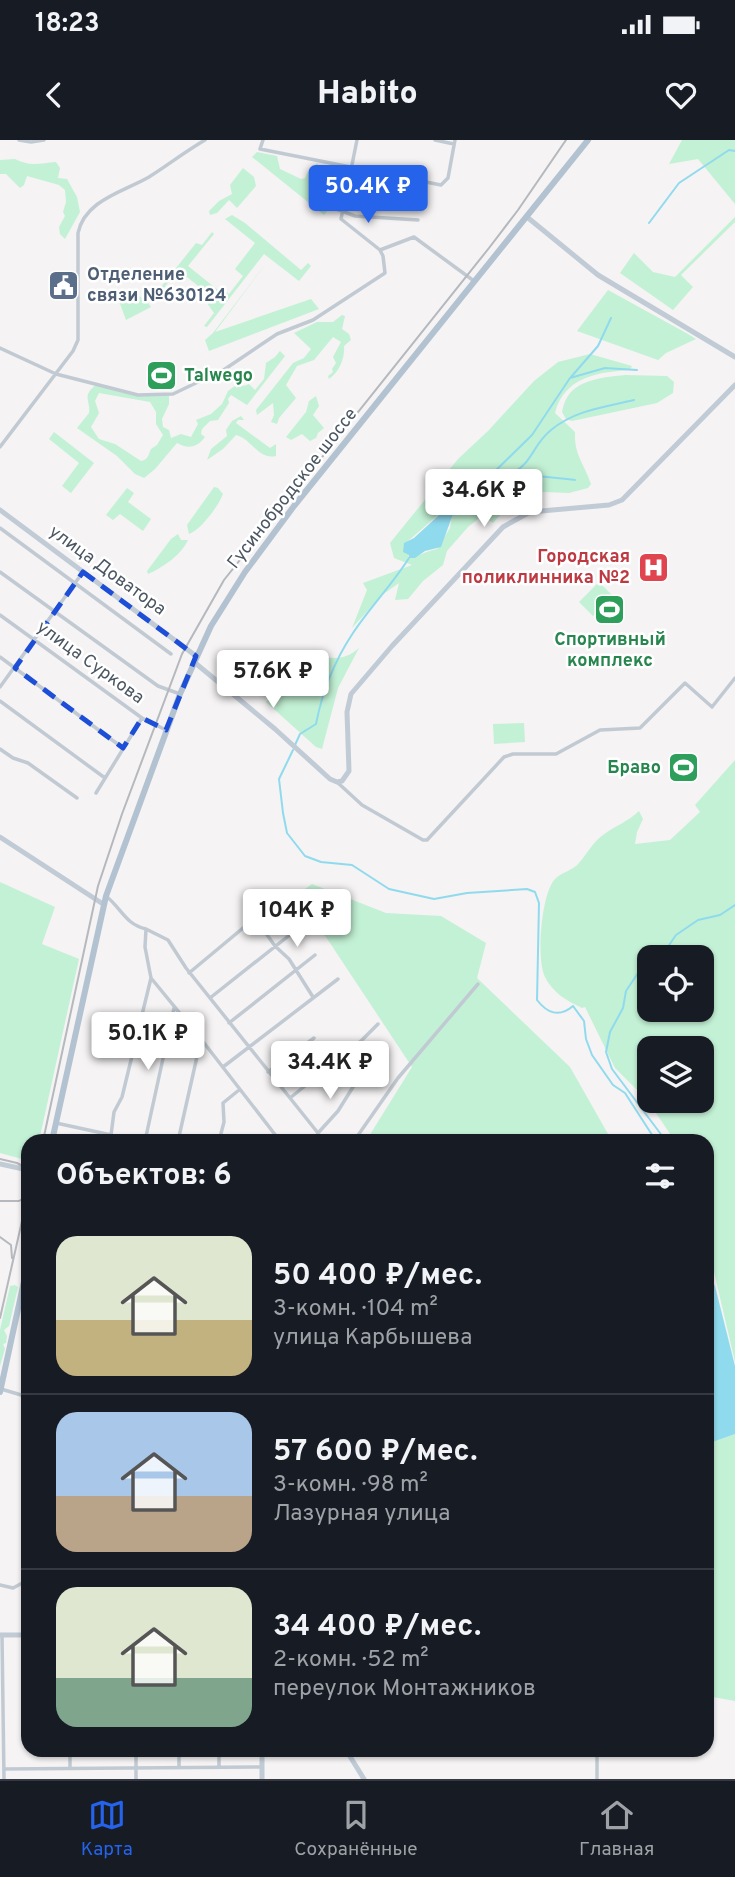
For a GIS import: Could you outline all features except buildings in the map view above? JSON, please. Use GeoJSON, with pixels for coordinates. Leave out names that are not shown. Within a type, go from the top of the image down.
{"type":"FeatureCollection","features":[{"type":"Feature","properties":{"kind":"main road","name":"Гусинобродское шоссе"},"geometry":{"type":"LineString","coordinates":[[53,1134],[103,904],[180,694],[224,602],[275,532],[588,140]]}},
{"type":"Feature","properties":{"kind":"main road"},"geometry":{"type":"LineString","coordinates":[[0,1391],[21,1295]]}},
{"type":"Feature","properties":{"kind":"street"},"geometry":{"type":"LineString","coordinates":[[19,140],[44,140]]}},
{"type":"Feature","properties":{"kind":"street"},"geometry":{"type":"LineString","coordinates":[[0,447],[56,374],[78,340],[80,224],[93,207],[148,177],[205,140]]}},
{"type":"Feature","properties":{"kind":"street"},"geometry":{"type":"LineString","coordinates":[[263,140],[260,149],[441,185],[448,178],[454,142],[435,140]]}},
{"type":"Feature","properties":{"kind":"street"},"geometry":{"type":"LineString","coordinates":[[0,348],[56,374],[138,395],[173,394],[225,369],[277,334],[313,320],[385,273],[380,250],[341,219],[357,140]]}},
{"type":"Feature","properties":{"kind":"street"},"geometry":{"type":"LineString","coordinates":[[318,202],[355,216],[418,220]]}},
{"type":"Feature","properties":{"kind":"street"},"geometry":{"type":"LineString","coordinates":[[527,217],[598,275],[735,358]]}},
{"type":"Feature","properties":{"kind":"street"},"geometry":{"type":"LineString","coordinates":[[380,250],[414,237],[475,281]]}},
{"type":"Feature","properties":{"kind":"street"},"geometry":{"type":"LineString","coordinates":[[735,385],[622,500],[609,505],[530,512],[503,527],[351,694],[347,712],[349,771],[347,776],[337,782],[362,805],[427,840],[504,757],[513,754],[556,754],[600,730],[640,728],[685,683],[712,707],[735,678]]}},
{"type":"Feature","properties":{"kind":"street","name":"улица Доватора"},"geometry":{"type":"LineString","coordinates":[[0,510],[195,659],[330,779],[337,782]]}},
{"type":"Feature","properties":{"kind":"street"},"geometry":{"type":"LineString","coordinates":[[0,528],[171,654]]}},
{"type":"Feature","properties":{"kind":"street"},"geometry":{"type":"LineString","coordinates":[[0,572],[158,686],[180,694]]}},
{"type":"Feature","properties":{"kind":"street"},"geometry":{"type":"LineString","coordinates":[[0,687],[83,572]]}},
{"type":"Feature","properties":{"kind":"street","name":"улица Суркова"},"geometry":{"type":"LineString","coordinates":[[0,615],[142,718],[166,730]]}},
{"type":"Feature","properties":{"kind":"street"},"geometry":{"type":"LineString","coordinates":[[0,657],[123,748]]}},
{"type":"Feature","properties":{"kind":"street"},"geometry":{"type":"LineString","coordinates":[[0,701],[105,778]]}},
{"type":"Feature","properties":{"kind":"street"},"geometry":{"type":"LineString","coordinates":[[96,793],[142,718]]}},
{"type":"Feature","properties":{"kind":"street"},"geometry":{"type":"LineString","coordinates":[[0,749],[13,758],[28,763],[77,798]]}},
{"type":"Feature","properties":{"kind":"street"},"geometry":{"type":"LineString","coordinates":[[0,837],[103,904]]}},
{"type":"Feature","properties":{"kind":"street"},"geometry":{"type":"LineString","coordinates":[[106,896],[118,905],[132,926],[146,929],[168,940],[229,1023],[318,1133],[338,1111],[359,1076],[342,1056]]}},
{"type":"Feature","properties":{"kind":"street"},"geometry":{"type":"LineString","coordinates":[[190,972],[255,918],[275,905]]}},
{"type":"Feature","properties":{"kind":"street"},"geometry":{"type":"LineString","coordinates":[[255,918],[275,946],[284,952],[313,997]]}},
{"type":"Feature","properties":{"kind":"street"},"geometry":{"type":"LineString","coordinates":[[210,998],[301,926]]}},
{"type":"Feature","properties":{"kind":"street"},"geometry":{"type":"LineString","coordinates":[[111,1134],[114,1112],[122,1097],[150,978],[145,947],[146,929]]}},
{"type":"Feature","properties":{"kind":"street"},"geometry":{"type":"LineString","coordinates":[[229,1023],[316,955]]}},
{"type":"Feature","properties":{"kind":"street"},"geometry":{"type":"LineString","coordinates":[[150,978],[274,1134]]}},
{"type":"Feature","properties":{"kind":"street"},"geometry":{"type":"LineString","coordinates":[[223,1067],[338,979]]}},
{"type":"Feature","properties":{"kind":"street"},"geometry":{"type":"LineString","coordinates":[[359,1134],[398,1078],[478,984]]}},
{"type":"Feature","properties":{"kind":"street"},"geometry":{"type":"LineString","coordinates":[[147,1134],[174,1008]]}},
{"type":"Feature","properties":{"kind":"street"},"geometry":{"type":"LineString","coordinates":[[289,1098],[379,1024]]}},
{"type":"Feature","properties":{"kind":"street"},"geometry":{"type":"LineString","coordinates":[[268,1072],[314,1038]]}},
{"type":"Feature","properties":{"kind":"street"},"geometry":{"type":"LineString","coordinates":[[180,1134],[201,1039]]}},
{"type":"Feature","properties":{"kind":"street"},"geometry":{"type":"LineString","coordinates":[[221,1134],[224,1122],[223,1103],[239,1090]]}},
{"type":"Feature","properties":{"kind":"street"},"geometry":{"type":"LineString","coordinates":[[55,1123],[106,1134]]}},
{"type":"Feature","properties":{"kind":"street"},"geometry":{"type":"LineString","coordinates":[[0,1164],[21,1168]]}},
{"type":"Feature","properties":{"kind":"street"},"geometry":{"type":"LineString","coordinates":[[0,1391],[21,1396]]}},
{"type":"Feature","properties":{"kind":"street"},"geometry":{"type":"LineString","coordinates":[[0,1585],[13,1588],[21,1584]]}},
{"type":"Feature","properties":{"kind":"street"},"geometry":{"type":"LineString","coordinates":[[4,1779],[1,1635],[21,1635]]}},
{"type":"Feature","properties":{"kind":"street"},"geometry":{"type":"LineString","coordinates":[[70,1757],[70,1768]]}},
{"type":"Feature","properties":{"kind":"street"},"geometry":{"type":"LineString","coordinates":[[136,1757],[136,1779]]}},
{"type":"Feature","properties":{"kind":"street"},"geometry":{"type":"LineString","coordinates":[[179,1757],[179,1766]]}},
{"type":"Feature","properties":{"kind":"street"},"geometry":{"type":"LineString","coordinates":[[219,1757],[219,1766]]}},
{"type":"Feature","properties":{"kind":"street"},"geometry":{"type":"LineString","coordinates":[[262,1757],[262,1779]]}},
{"type":"Feature","properties":{"kind":"street"},"geometry":{"type":"LineString","coordinates":[[350,1757],[364,1779]]}},
{"type":"Feature","properties":{"kind":"street"},"geometry":{"type":"LineString","coordinates":[[597,1757],[597,1779]]}},
{"type":"Feature","properties":{"kind":"street"},"geometry":{"type":"LineString","coordinates":[[4,1769],[262,1767]]}},
{"type":"Feature","properties":{"kind":"highlighted area"},"geometry":{"type":"Polygon","coordinates":[[[83,572],[196,656],[166,730],[142,718],[123,748],[15,668],[83,572]]]}},
{"type":"Feature","properties":{"kind":"green space"},"geometry":{"type":"Polygon","coordinates":[[[682,140],[735,140],[735,204],[698,159],[669,164],[682,140]]]}},
{"type":"Feature","properties":{"kind":"green space"},"geometry":{"type":"Polygon","coordinates":[[[257,152],[277,156],[280,169],[301,179],[318,163],[314,200],[328,210],[324,215],[252,157],[257,152]]]}},
{"type":"Feature","properties":{"kind":"green space"},"geometry":{"type":"Polygon","coordinates":[[[15,159],[30,164],[56,162],[60,168],[58,178],[67,179],[77,197],[80,212],[65,239],[60,234],[59,227],[65,216],[65,190],[59,185],[27,176],[20,188],[6,174],[0,174],[0,160],[15,159]]]}},
{"type":"Feature","properties":{"kind":"green space"},"geometry":{"type":"Polygon","coordinates":[[[243,168],[254,177],[256,186],[237,208],[229,200],[217,213],[210,215],[209,211],[219,201],[232,194],[230,185],[243,168]]]}},
{"type":"Feature","properties":{"kind":"green space"},"geometry":{"type":"Polygon","coordinates":[[[232,215],[301,270],[308,263],[311,266],[299,281],[264,254],[207,327],[204,326],[214,313],[207,303],[212,297],[187,277],[181,283],[171,279],[160,293],[157,292],[196,243],[202,245],[212,232],[214,234],[188,266],[218,290],[220,288],[229,294],[243,276],[235,269],[255,243],[225,219],[232,215]]]}},
{"type":"Feature","properties":{"kind":"green space"},"geometry":{"type":"Polygon","coordinates":[[[735,217],[735,222],[681,275],[693,287],[673,310],[620,273],[634,253],[653,272],[675,277],[735,217]]]}},
{"type":"Feature","properties":{"kind":"green space"},"geometry":{"type":"Polygon","coordinates":[[[267,262],[215,332],[311,299],[319,309],[209,351],[205,340],[267,262]]]}},
{"type":"Feature","properties":{"kind":"green space"},"geometry":{"type":"Polygon","coordinates":[[[608,290],[696,339],[666,353],[658,360],[577,331],[608,290]]]}},
{"type":"Feature","properties":{"kind":"green space"},"geometry":{"type":"Polygon","coordinates":[[[133,292],[151,307],[126,320],[119,301],[133,292]]]}},
{"type":"Feature","properties":{"kind":"green space"},"geometry":{"type":"Polygon","coordinates":[[[342,315],[345,316],[342,329],[349,334],[351,340],[344,346],[336,373],[329,379],[328,376],[333,372],[336,363],[333,357],[341,342],[333,337],[314,360],[297,366],[286,385],[296,398],[277,424],[271,422],[274,415],[273,403],[257,415],[256,410],[293,363],[304,358],[311,349],[294,333],[317,322],[333,322],[342,315]]]}},
{"type":"Feature","properties":{"kind":"green space"},"geometry":{"type":"Polygon","coordinates":[[[280,351],[285,356],[247,405],[231,395],[218,420],[210,421],[202,429],[201,434],[205,437],[202,441],[192,446],[177,443],[144,478],[135,474],[117,456],[77,428],[89,413],[89,392],[96,385],[133,395],[169,396],[169,404],[162,419],[163,427],[169,430],[171,438],[181,434],[191,437],[198,424],[196,420],[211,414],[222,404],[228,391],[240,382],[244,386],[249,384],[255,390],[264,379],[266,363],[280,351]],[[99,393],[95,401],[99,413],[91,427],[99,439],[115,444],[141,461],[144,460],[163,435],[156,424],[156,412],[150,402],[99,393]]]}},
{"type":"Feature","properties":{"kind":"green space"},"geometry":{"type":"Polygon","coordinates":[[[590,354],[632,366],[630,370],[606,372],[584,379],[566,391],[559,401],[555,413],[575,432],[578,453],[591,484],[588,488],[569,493],[543,492],[506,509],[493,523],[482,516],[468,527],[447,551],[443,565],[423,581],[408,599],[395,600],[399,583],[382,595],[352,628],[367,590],[363,583],[412,565],[394,558],[390,543],[458,459],[534,381],[558,362],[590,354]],[[469,475],[443,501],[439,514],[408,541],[409,558],[437,549],[450,528],[452,515],[477,510],[493,498],[481,493],[473,494],[472,476],[469,475]]]}},
{"type":"Feature","properties":{"kind":"green space"},"geometry":{"type":"Polygon","coordinates":[[[625,375],[667,376],[674,382],[673,393],[657,403],[572,421],[566,419],[562,410],[573,390],[586,382],[625,375]]]}},
{"type":"Feature","properties":{"kind":"green space"},"geometry":{"type":"Polygon","coordinates":[[[316,396],[319,406],[313,415],[324,428],[310,441],[302,434],[291,440],[286,437],[306,412],[309,401],[316,396]]]}},
{"type":"Feature","properties":{"kind":"green space"},"geometry":{"type":"Polygon","coordinates":[[[241,416],[244,420],[238,420],[236,423],[270,448],[276,444],[276,456],[264,455],[236,435],[223,449],[207,460],[211,449],[227,436],[226,430],[232,421],[241,416]]]}},
{"type":"Feature","properties":{"kind":"green space"},"geometry":{"type":"Polygon","coordinates":[[[54,432],[94,463],[71,493],[62,486],[79,463],[49,439],[54,432]]]}},
{"type":"Feature","properties":{"kind":"green space"},"geometry":{"type":"Polygon","coordinates":[[[214,487],[223,494],[221,499],[204,522],[189,534],[187,525],[214,487]]]}},
{"type":"Feature","properties":{"kind":"green space"},"geometry":{"type":"Polygon","coordinates":[[[127,488],[134,493],[128,502],[151,519],[143,531],[120,514],[113,520],[106,515],[127,488]]]}},
{"type":"Feature","properties":{"kind":"green space"},"geometry":{"type":"Polygon","coordinates":[[[178,534],[181,540],[188,540],[181,551],[148,574],[147,571],[171,539],[178,534]]]}},
{"type":"Feature","properties":{"kind":"green space"},"geometry":{"type":"Polygon","coordinates":[[[599,582],[613,596],[593,616],[579,602],[599,582]]]}},
{"type":"Feature","properties":{"kind":"green space"},"geometry":{"type":"Polygon","coordinates":[[[359,648],[338,688],[322,749],[316,747],[266,702],[311,653],[336,658],[347,656],[359,648]]]}},
{"type":"Feature","properties":{"kind":"green space"},"geometry":{"type":"Polygon","coordinates":[[[524,723],[525,742],[494,744],[493,724],[524,723]]]}},
{"type":"Feature","properties":{"kind":"green space"},"geometry":{"type":"Polygon","coordinates":[[[735,760],[735,1362],[714,1272],[714,1134],[670,1134],[656,1113],[714,1113],[714,1036],[637,1036],[637,1090],[615,1068],[585,1007],[582,1008],[556,992],[548,983],[542,969],[544,911],[551,885],[556,878],[577,865],[599,838],[639,811],[643,819],[635,844],[670,840],[700,812],[695,805],[735,760]]]}},
{"type":"Feature","properties":{"kind":"green space"},"geometry":{"type":"Polygon","coordinates":[[[0,882],[55,907],[42,944],[79,959],[41,1134],[21,1134],[21,1159],[0,1153],[0,882]]]}},
{"type":"Feature","properties":{"kind":"green space"},"geometry":{"type":"Polygon","coordinates":[[[312,884],[386,913],[441,916],[486,943],[477,978],[570,1067],[608,1134],[370,1134],[412,1067],[326,937],[291,899],[312,884]]]}},
{"type":"Feature","properties":{"kind":"green space"},"geometry":{"type":"Polygon","coordinates":[[[10,1286],[18,1287],[9,1326],[4,1330],[7,1336],[0,1366],[0,1330],[10,1286]]]}},
{"type":"Feature","properties":{"kind":"green space"},"geometry":{"type":"Polygon","coordinates":[[[735,1434],[735,1701],[714,1697],[714,1442],[735,1434]]]}},
{"type":"Feature","properties":{"kind":"water"},"geometry":{"type":"Polygon","coordinates":[[[469,475],[477,480],[472,488],[473,494],[488,491],[493,498],[477,510],[453,514],[441,547],[409,558],[409,555],[403,552],[404,543],[414,538],[439,515],[443,501],[469,475]]]}},
{"type":"Feature","properties":{"kind":"water"},"geometry":{"type":"Polygon","coordinates":[[[714,1284],[735,1366],[735,1434],[714,1442],[714,1284]]]}},
{"type":"Feature","properties":{"kind":"waterway"},"geometry":{"type":"LineString","coordinates":[[649,223],[679,183],[729,150],[735,151]]}},
{"type":"Feature","properties":{"kind":"waterway"},"geometry":{"type":"LineString","coordinates":[[571,377],[598,346],[611,318]]}},
{"type":"Feature","properties":{"kind":"waterway"},"geometry":{"type":"LineString","coordinates":[[486,480],[532,435],[570,378],[605,368],[637,370]]}},
{"type":"Feature","properties":{"kind":"waterway"},"geometry":{"type":"LineString","coordinates":[[505,477],[522,467],[544,436],[560,423],[591,410],[634,400]]}},
{"type":"Feature","properties":{"kind":"waterway"},"geometry":{"type":"LineString","coordinates":[[472,488],[509,477],[535,476],[575,480]]}},
{"type":"Feature","properties":{"kind":"waterway"},"geometry":{"type":"LineString","coordinates":[[295,745],[300,734],[316,724],[330,677],[346,643],[409,558]]}},
{"type":"Feature","properties":{"kind":"waterway"},"geometry":{"type":"LineString","coordinates":[[293,750],[279,779],[287,833],[305,856],[321,862],[352,865],[389,889],[434,899],[467,893],[527,889],[535,892],[539,903],[537,1000],[545,1008],[558,1013],[573,1006],[584,1021],[586,1039],[592,1055],[613,1085],[625,1093],[651,1134]]}},
{"type":"Feature","properties":{"kind":"waterway"},"geometry":{"type":"LineString","coordinates":[[669,945],[676,935],[698,920],[720,915],[735,905]]}},
{"type":"Feature","properties":{"kind":"waterway"},"geometry":{"type":"LineString","coordinates":[[637,974],[626,991],[623,1008],[610,1032],[606,1052],[612,1069],[661,1134]]}},
{"type":"Feature","properties":{"kind":"tram line"},"geometry":{"type":"LineString","coordinates":[[45,1134],[98,886],[182,654],[224,580],[489,248],[566,140]]}},
{"type":"Feature","properties":{"kind":"tram line"},"geometry":{"type":"LineString","coordinates":[[0,1159],[21,1165]]}},
{"type":"Feature","properties":{"kind":"tram line"},"geometry":{"type":"LineString","coordinates":[[0,1201],[21,1200]]}},
{"type":"Feature","properties":{"kind":"tram line"},"geometry":{"type":"LineString","coordinates":[[0,1318],[21,1225]]}},
{"type":"Feature","properties":{"kind":"tram line"},"geometry":{"type":"LineString","coordinates":[[0,1237],[11,1245],[12,1258]]}},
{"type":"Feature","properties":{"kind":"place","name":"Отделение связи №630124"},"geometry":{"type":"Point","coordinates":[64,285]}},
{"type":"Feature","properties":{"kind":"place","name":"Talwego"},"geometry":{"type":"Point","coordinates":[161,376]}},
{"type":"Feature","properties":{"kind":"place","name":"Городская поликлинника №2"},"geometry":{"type":"Point","coordinates":[653,567]}},
{"type":"Feature","properties":{"kind":"place","name":"Спортивный комплекс"},"geometry":{"type":"Point","coordinates":[610,609]}},
{"type":"Feature","properties":{"kind":"place","name":"Браво"},"geometry":{"type":"Point","coordinates":[684,768]}}]}
